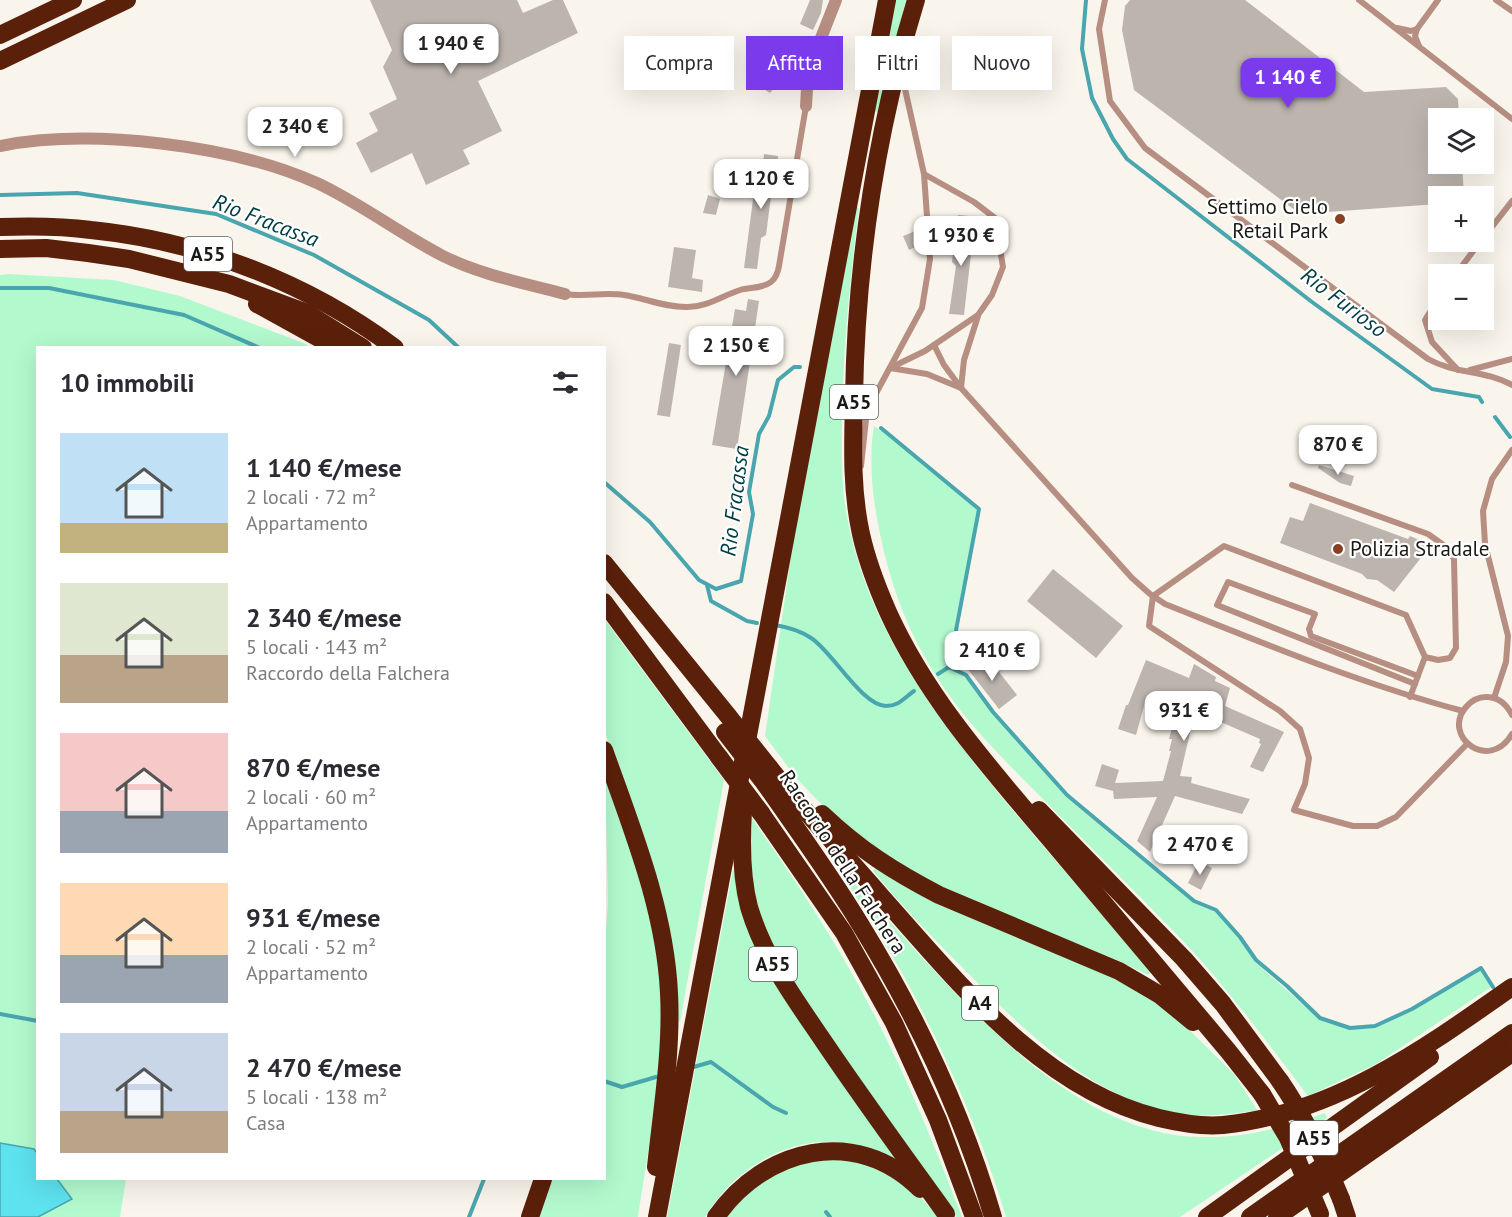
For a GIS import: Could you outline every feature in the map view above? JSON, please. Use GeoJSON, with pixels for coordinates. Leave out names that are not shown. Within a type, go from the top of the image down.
{"type":"FeatureCollection","features":[{"type":"Feature","properties":{"kind":"highway"},"geometry":{"type":"LineString","coordinates":[[0,35],[73,0]]}},
{"type":"Feature","properties":{"kind":"highway"},"geometry":{"type":"LineString","coordinates":[[0,61],[127,0]]}},
{"type":"Feature","properties":{"kind":"highway","name":"A55"},"geometry":{"type":"LineString","coordinates":[[886,0],[761,667],[743,807],[742,857],[744,881],[755,926],[782,981],[947,1216]]}},
{"type":"Feature","properties":{"kind":"highway","name":"A55"},"geometry":{"type":"LineString","coordinates":[[916,0],[885,121],[874,179],[862,269],[854,370],[853,449],[855,495],[861,535],[869,563],[897,631],[911,658],[944,709],[993,772],[1045,815],[1184,959],[1223,1004],[1280,1081],[1309,1129],[1347,1217]]}},
{"type":"Feature","properties":{"kind":"highway","name":"A55"},"geometry":{"type":"LineString","coordinates":[[0,227],[91,230],[140,237],[196,250],[272,278],[323,302],[392,346]]}},
{"type":"Feature","properties":{"kind":"highway","name":"A55"},"geometry":{"type":"LineString","coordinates":[[0,249],[46,248],[129,259],[229,284],[307,313],[360,346]]}},
{"type":"Feature","properties":{"kind":"highway"},"geometry":{"type":"LineString","coordinates":[[229,284],[262,307],[333,346]]}},
{"type":"Feature","properties":{"kind":"highway","name":"A4"},"geometry":{"type":"LineString","coordinates":[[606,565],[642,607],[786,789],[934,956],[1015,1036],[1075,1081],[1107,1099],[1146,1115],[1182,1124],[1205,1125],[1260,1120],[1286,1113],[1326,1099],[1392,1067],[1512,987]]}},
{"type":"Feature","properties":{"kind":"highway","name":"Raccordo della Falchera"},"geometry":{"type":"LineString","coordinates":[[606,605],[762,813],[844,933],[889,1013],[918,1073],[974,1217]]}},
{"type":"Feature","properties":{"kind":"highway"},"geometry":{"type":"LineString","coordinates":[[657,1217],[761,667]]}},
{"type":"Feature","properties":{"kind":"highway"},"geometry":{"type":"LineString","coordinates":[[606,756],[648,873],[660,926],[669,992],[668,1063],[651,1217]]}},
{"type":"Feature","properties":{"kind":"highway"},"geometry":{"type":"LineString","coordinates":[[769,768],[793,782],[823,814],[868,854],[890,868],[939,895],[1093,959],[1139,982],[1160,995],[1229,1052]]}},
{"type":"Feature","properties":{"kind":"highway","name":"Raccordo della Falchera"},"geometry":{"type":"LineString","coordinates":[[769,768],[885,966],[920,1034],[975,1161],[993,1217]]}},
{"type":"Feature","properties":{"kind":"highway"},"geometry":{"type":"LineString","coordinates":[[993,772],[1262,1094],[1288,1138],[1321,1216]]}},
{"type":"Feature","properties":{"kind":"highway"},"geometry":{"type":"LineString","coordinates":[[1207,1217],[1512,998]]}},
{"type":"Feature","properties":{"kind":"highway"},"geometry":{"type":"LineString","coordinates":[[1250,1217],[1512,1033]]}},
{"type":"Feature","properties":{"kind":"highway"},"geometry":{"type":"LineString","coordinates":[[1277,1217],[1511,1053]]}},
{"type":"Feature","properties":{"kind":"highway"},"geometry":{"type":"LineString","coordinates":[[1297,1217],[1436,1118],[1511,1053]]}},
{"type":"Feature","properties":{"kind":"highway"},"geometry":{"type":"LineString","coordinates":[[716,1217],[744,1184],[771,1166],[801,1154],[840,1151],[873,1158],[893,1168],[915,1183],[947,1216]]}},
{"type":"Feature","properties":{"kind":"highway"},"geometry":{"type":"LineString","coordinates":[[530,1217],[543,1180]]}},
{"type":"Feature","properties":{"kind":"street"},"geometry":{"type":"LineString","coordinates":[[806,106],[808,71],[836,0]]}},
{"type":"Feature","properties":{"kind":"street"},"geometry":{"type":"LineString","coordinates":[[0,146],[40,140],[126,140],[238,157],[282,169],[317,183],[463,265],[565,294]]}},
{"type":"Feature","properties":{"kind":"lane"},"geometry":{"type":"LineString","coordinates":[[918,20],[923,0]]}},
{"type":"Feature","properties":{"kind":"lane"},"geometry":{"type":"LineString","coordinates":[[1105,0],[1099,28],[1110,101],[1145,148],[1428,359],[1443,367],[1500,379],[1512,385]]}},
{"type":"Feature","properties":{"kind":"lane"},"geometry":{"type":"LineString","coordinates":[[1359,0],[1512,119]]}},
{"type":"Feature","properties":{"kind":"lane"},"geometry":{"type":"LineString","coordinates":[[1419,46],[1415,36],[1417,29],[1438,0]]}},
{"type":"Feature","properties":{"kind":"lane"},"geometry":{"type":"LineString","coordinates":[[1496,0],[1512,11]]}},
{"type":"Feature","properties":{"kind":"lane"},"geometry":{"type":"LineString","coordinates":[[1395,27],[1411,31],[1417,29]]}},
{"type":"Feature","properties":{"kind":"lane"},"geometry":{"type":"LineString","coordinates":[[855,495],[864,452],[867,410],[872,396],[890,368],[922,308],[930,259],[924,174],[905,90]]}},
{"type":"Feature","properties":{"kind":"lane"},"geometry":{"type":"LineString","coordinates":[[565,294],[624,295],[686,308],[706,305],[739,290],[765,286],[771,282],[779,266],[806,106]]}},
{"type":"Feature","properties":{"kind":"lane"},"geometry":{"type":"LineString","coordinates":[[924,174],[974,202],[995,218],[1003,267],[992,295],[978,315],[964,360],[961,388]]}},
{"type":"Feature","properties":{"kind":"lane"},"geometry":{"type":"LineString","coordinates":[[1494,224],[1512,201]]}},
{"type":"Feature","properties":{"kind":"lane"},"geometry":{"type":"LineString","coordinates":[[890,368],[934,345],[978,315]]}},
{"type":"Feature","properties":{"kind":"lane"},"geometry":{"type":"LineString","coordinates":[[1428,315],[1425,320],[1428,329]]}},
{"type":"Feature","properties":{"kind":"lane"},"geometry":{"type":"LineString","coordinates":[[1428,330],[1432,342],[1462,371]]}},
{"type":"Feature","properties":{"kind":"lane"},"geometry":{"type":"LineString","coordinates":[[934,345],[944,365],[961,388],[1132,578],[1153,596],[1165,604],[1280,650],[1410,697],[1462,711]]}},
{"type":"Feature","properties":{"kind":"lane"},"geometry":{"type":"LineString","coordinates":[[1462,371],[1512,358]]}},
{"type":"Feature","properties":{"kind":"lane"},"geometry":{"type":"LineString","coordinates":[[890,368],[927,374],[961,388]]}},
{"type":"Feature","properties":{"kind":"lane"},"geometry":{"type":"LineString","coordinates":[[1494,698],[1506,662],[1508,636],[1485,544],[1484,511],[1492,479],[1512,450]]}},
{"type":"Feature","properties":{"kind":"lane"},"geometry":{"type":"LineString","coordinates":[[1292,485],[1428,534],[1445,546],[1454,559],[1456,648],[1450,658],[1438,660],[1425,657]]}},
{"type":"Feature","properties":{"kind":"lane"},"geometry":{"type":"LineString","coordinates":[[1410,697],[1425,657],[1406,615],[1224,546],[1153,596],[1149,626],[1280,711],[1300,729],[1309,758],[1305,784],[1294,810],[1353,826],[1377,826],[1396,817],[1467,744]]}},
{"type":"Feature","properties":{"kind":"lane"},"geometry":{"type":"LineString","coordinates":[[1415,684],[1217,605],[1227,582],[1315,614],[1309,629],[1311,636],[1418,676]]}},
{"type":"Feature","properties":{"kind":"lane"},"geometry":{"type":"LineString","coordinates":[[1512,715],[1502,702],[1494,698],[1476,699],[1462,711],[1459,729],[1467,744],[1475,749],[1492,751],[1501,748],[1512,734]]}},
{"type":"Feature","properties":{"kind":"green space"},"geometry":{"type":"Polygon","coordinates":[[[895,0],[906,0],[897,36],[888,36],[895,0]]]}},
{"type":"Feature","properties":{"kind":"green space"},"geometry":{"type":"Polygon","coordinates":[[[878,90],[884,90],[878,112],[874,111],[878,90]]]}},
{"type":"Feature","properties":{"kind":"green space"},"geometry":{"type":"Polygon","coordinates":[[[856,207],[859,208],[844,367],[843,477],[846,511],[856,554],[870,596],[888,635],[910,673],[960,745],[1015,813],[1151,971],[1148,975],[1117,960],[949,892],[877,853],[823,806],[797,779],[765,736],[796,521],[856,207]]]}},
{"type":"Feature","properties":{"kind":"green space"},"geometry":{"type":"Polygon","coordinates":[[[0,275],[114,280],[180,296],[307,346],[36,346],[36,1180],[126,1180],[120,1217],[0,1217],[0,275]]]}},
{"type":"Feature","properties":{"kind":"green space"},"geometry":{"type":"Polygon","coordinates":[[[874,426],[978,510],[947,666],[965,676],[1066,797],[1194,903],[1215,912],[1239,937],[1255,962],[1319,1019],[1350,1029],[1375,1028],[1412,1011],[1481,970],[1491,987],[1376,1064],[1308,1096],[1200,959],[995,750],[966,717],[939,680],[904,615],[884,550],[872,480],[871,453],[874,426]]]}},
{"type":"Feature","properties":{"kind":"green space"},"geometry":{"type":"Polygon","coordinates":[[[606,621],[724,780],[680,1022],[676,1020],[646,849],[606,735],[606,621]]]}},
{"type":"Feature","properties":{"kind":"green space"},"geometry":{"type":"Polygon","coordinates":[[[606,779],[628,840],[653,928],[661,983],[662,1017],[658,1084],[638,1217],[539,1217],[552,1180],[606,1180],[606,930],[608,902],[606,779]]]}},
{"type":"Feature","properties":{"kind":"green space"},"geometry":{"type":"Polygon","coordinates":[[[751,817],[812,908],[868,1003],[918,1108],[962,1217],[956,1217],[801,996],[776,951],[761,918],[753,884],[749,845],[751,817]]]}},
{"type":"Feature","properties":{"kind":"green space"},"geometry":{"type":"Polygon","coordinates":[[[875,868],[1090,964],[1163,1004],[1234,1074],[1257,1110],[1218,1115],[1179,1114],[1153,1108],[1097,1083],[1048,1048],[1003,1008],[904,907],[873,871],[875,868]]]}},
{"type":"Feature","properties":{"kind":"green space"},"geometry":{"type":"Polygon","coordinates":[[[733,870],[737,870],[741,895],[897,1159],[894,1161],[848,1144],[820,1142],[800,1145],[762,1160],[745,1172],[716,1200],[705,1217],[667,1217],[733,870]]]}},
{"type":"Feature","properties":{"kind":"green space"},"geometry":{"type":"Polygon","coordinates":[[[854,883],[966,1004],[1008,1044],[1053,1080],[1100,1110],[1149,1129],[1201,1137],[1234,1136],[1264,1131],[1325,1113],[1327,1118],[1180,1217],[1006,1217],[985,1154],[947,1062],[902,973],[850,887],[854,883]]]}},
{"type":"Feature","properties":{"kind":"green space"},"geometry":{"type":"Polygon","coordinates":[[[838,1158],[878,1168],[917,1193],[938,1217],[725,1217],[738,1200],[785,1166],[838,1158]]]}},
{"type":"Feature","properties":{"kind":"water"},"geometry":{"type":"Polygon","coordinates":[[[0,1143],[34,1149],[36,1152],[36,1180],[58,1180],[72,1199],[38,1217],[0,1217],[0,1143]]]}},
{"type":"Feature","properties":{"kind":"building"},"geometry":{"type":"Polygon","coordinates":[[[370,0],[517,0],[523,13],[553,0],[563,0],[578,33],[478,81],[502,131],[463,150],[470,164],[426,185],[412,153],[371,173],[356,143],[378,131],[369,113],[397,99],[383,67],[392,50],[370,0]]]}},
{"type":"Feature","properties":{"kind":"building"},"geometry":{"type":"Polygon","coordinates":[[[810,0],[823,0],[821,13],[813,30],[800,24],[810,0]]]}},
{"type":"Feature","properties":{"kind":"building"},"geometry":{"type":"Polygon","coordinates":[[[1130,0],[1245,0],[1364,92],[1446,87],[1458,99],[1458,108],[1428,108],[1428,174],[1463,174],[1463,186],[1428,186],[1428,205],[1300,214],[1134,90],[1122,30],[1125,6],[1130,0]]]}},
{"type":"Feature","properties":{"kind":"building"},"geometry":{"type":"Polygon","coordinates":[[[764,154],[778,156],[775,189],[772,189],[766,235],[761,238],[757,269],[744,268],[753,199],[755,199],[758,176],[762,176],[764,154]]]}},
{"type":"Feature","properties":{"kind":"building"},"geometry":{"type":"Polygon","coordinates":[[[708,195],[720,199],[716,215],[703,213],[708,195]]]}},
{"type":"Feature","properties":{"kind":"building"},"geometry":{"type":"Polygon","coordinates":[[[958,215],[970,216],[965,254],[971,254],[964,315],[949,314],[956,266],[952,262],[958,215]]]}},
{"type":"Feature","properties":{"kind":"building"},"geometry":{"type":"Polygon","coordinates":[[[918,230],[923,244],[909,250],[903,236],[918,230]]]}},
{"type":"Feature","properties":{"kind":"building"},"geometry":{"type":"Polygon","coordinates":[[[674,247],[696,250],[692,278],[703,280],[702,292],[668,287],[674,247]]]}},
{"type":"Feature","properties":{"kind":"building"},"geometry":{"type":"Polygon","coordinates":[[[748,299],[759,301],[737,449],[712,445],[735,309],[746,311],[748,299]]]}},
{"type":"Feature","properties":{"kind":"building"},"geometry":{"type":"Polygon","coordinates":[[[669,343],[681,345],[670,417],[657,415],[669,343]]]}},
{"type":"Feature","properties":{"kind":"building"},"geometry":{"type":"Polygon","coordinates":[[[1319,465],[1354,476],[1351,486],[1340,483],[1318,468],[1319,465]]]}},
{"type":"Feature","properties":{"kind":"building"},"geometry":{"type":"Polygon","coordinates":[[[1310,503],[1408,539],[1410,536],[1431,545],[1394,592],[1377,580],[1367,579],[1362,574],[1280,543],[1290,517],[1303,521],[1310,503]]]}},
{"type":"Feature","properties":{"kind":"building"},"geometry":{"type":"Polygon","coordinates":[[[1053,569],[1123,626],[1096,658],[1027,601],[1053,569]]]}},
{"type":"Feature","properties":{"kind":"building"},"geometry":{"type":"Polygon","coordinates":[[[985,654],[1017,695],[999,709],[967,668],[985,654]]]}},
{"type":"Feature","properties":{"kind":"building"},"geometry":{"type":"Polygon","coordinates":[[[1146,660],[1189,678],[1194,664],[1216,677],[1215,681],[1230,688],[1225,706],[1284,732],[1263,772],[1250,767],[1261,744],[1260,739],[1195,711],[1180,776],[1192,777],[1191,783],[1250,799],[1242,814],[1175,796],[1150,852],[1137,841],[1157,797],[1114,799],[1113,791],[1095,786],[1102,764],[1119,770],[1115,783],[1163,781],[1171,751],[1169,751],[1172,739],[1169,739],[1178,705],[1146,699],[1136,735],[1118,729],[1146,660]]]}},
{"type":"Feature","properties":{"kind":"building"},"geometry":{"type":"Polygon","coordinates":[[[1199,861],[1212,868],[1201,890],[1188,883],[1199,861]]]}},
{"type":"Feature","properties":{"kind":"waterway","name":"Rio Furioso"},"geometry":{"type":"LineString","coordinates":[[1086,0],[1082,49],[1092,98],[1113,139],[1127,159],[1312,302],[1432,389],[1479,397],[1482,402]]}},
{"type":"Feature","properties":{"kind":"waterway","name":"Rio Fracassa"},"geometry":{"type":"LineString","coordinates":[[0,195],[77,193],[216,214],[314,255],[429,320],[457,346]]}},
{"type":"Feature","properties":{"kind":"waterway"},"geometry":{"type":"LineString","coordinates":[[0,288],[49,288],[184,315],[255,346]]}},
{"type":"Feature","properties":{"kind":"waterway","name":"Rio Fracassa"},"geometry":{"type":"LineString","coordinates":[[606,484],[650,522],[699,580],[716,589],[741,581],[753,514],[749,492],[759,434],[769,416],[778,380],[794,367],[800,367]]}},
{"type":"Feature","properties":{"kind":"waterway","name":"Rio Furioso"},"geometry":{"type":"LineString","coordinates":[[1495,417],[1510,437]]}},
{"type":"Feature","properties":{"kind":"waterway","name":"Rio Fracassa"},"geometry":{"type":"LineString","coordinates":[[881,428],[979,509],[949,667]]}},
{"type":"Feature","properties":{"kind":"waterway"},"geometry":{"type":"LineString","coordinates":[[707,585],[711,601],[747,621],[757,623]]}},
{"type":"Feature","properties":{"kind":"waterway"},"geometry":{"type":"LineString","coordinates":[[775,625],[803,633],[811,638],[857,688],[877,704],[894,705],[914,691]]}},
{"type":"Feature","properties":{"kind":"waterway"},"geometry":{"type":"LineString","coordinates":[[938,674],[949,667],[966,675],[993,712],[1067,795],[1194,901],[1216,910],[1240,937],[1256,960],[1320,1018],[1350,1028],[1375,1026],[1412,1009],[1481,968],[1493,987]]}},
{"type":"Feature","properties":{"kind":"waterway"},"geometry":{"type":"LineString","coordinates":[[0,1014],[36,1021]]}},
{"type":"Feature","properties":{"kind":"waterway"},"geometry":{"type":"LineString","coordinates":[[690,1068],[711,1062],[773,1107],[786,1113]]}},
{"type":"Feature","properties":{"kind":"waterway"},"geometry":{"type":"LineString","coordinates":[[606,1082],[622,1087],[656,1077]]}},
{"type":"Feature","properties":{"kind":"waterway"},"geometry":{"type":"LineString","coordinates":[[469,1217],[484,1180]]}},
{"type":"Feature","properties":{"kind":"waterway"},"geometry":{"type":"LineString","coordinates":[[826,1212],[830,1217]]}},
{"type":"Feature","properties":{"kind":"place","name":"Settimo Cielo Retail Park"},"geometry":{"type":"Point","coordinates":[1340,219]}},
{"type":"Feature","properties":{"kind":"place","name":"Polizia Stradale"},"geometry":{"type":"Point","coordinates":[1338,549]}}]}
